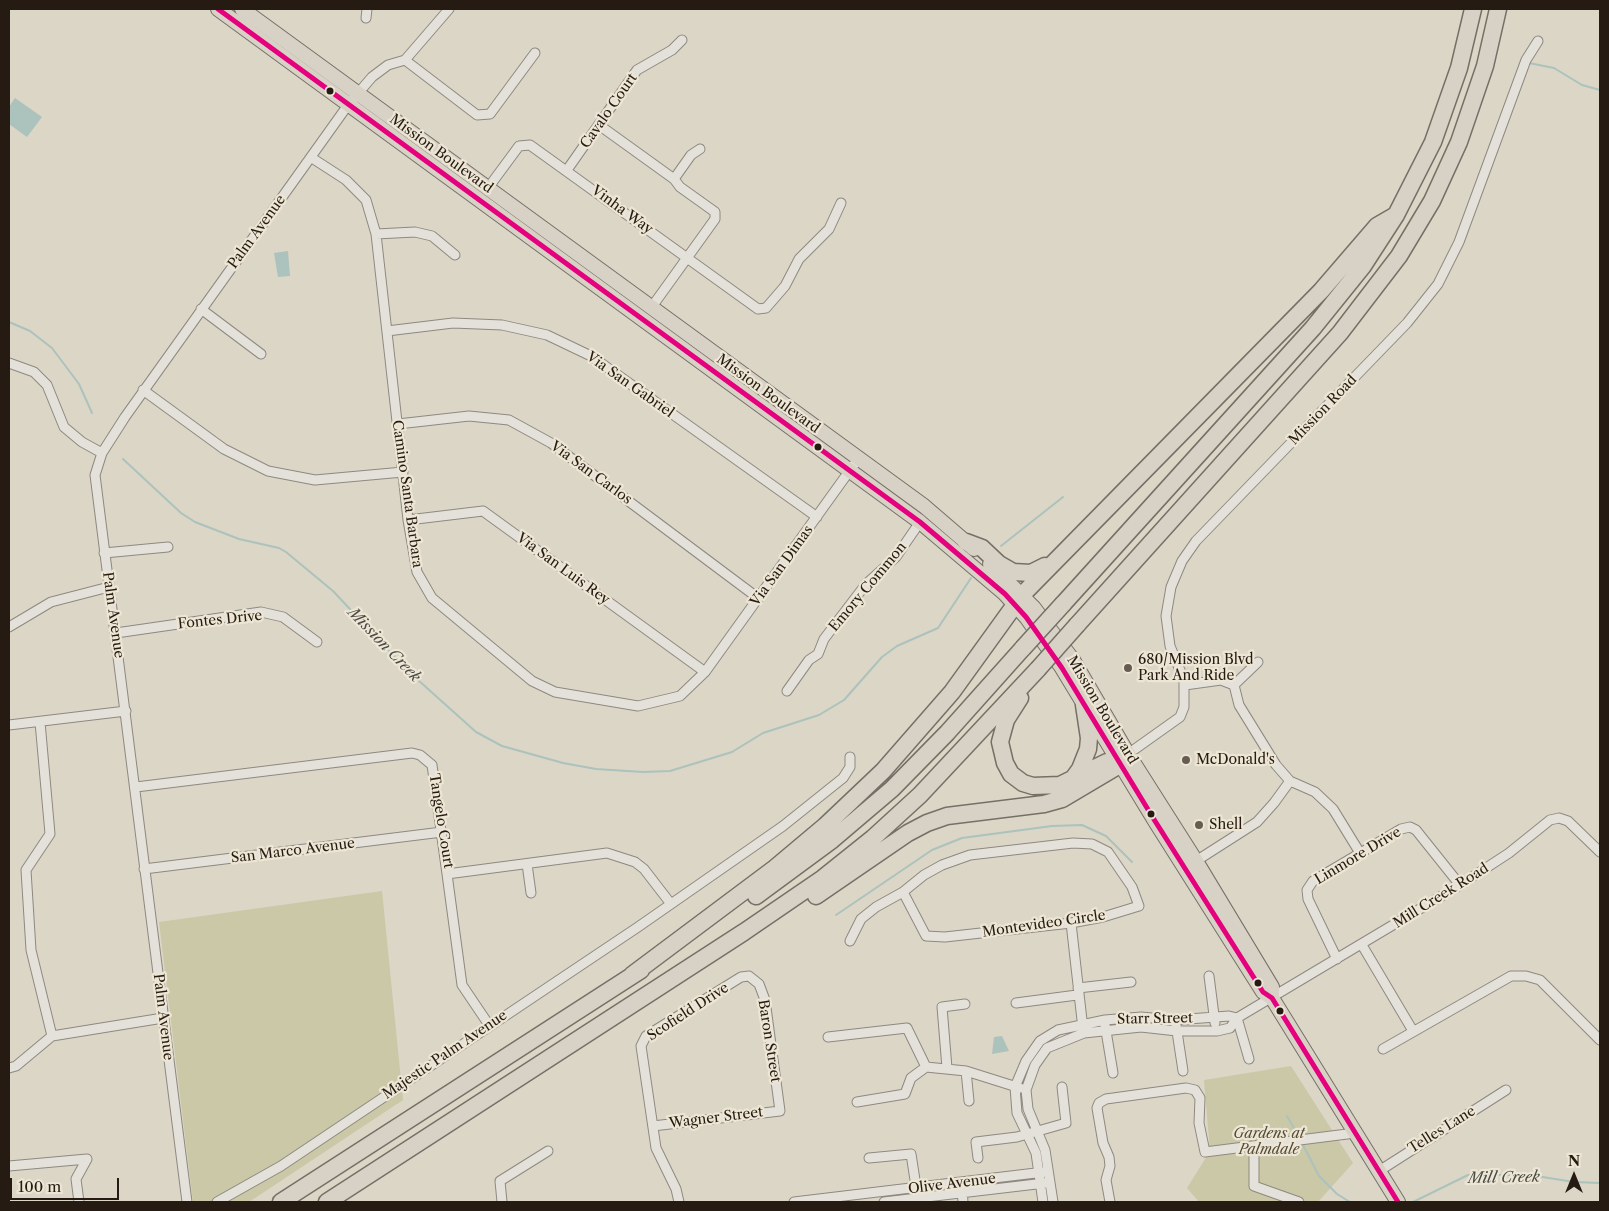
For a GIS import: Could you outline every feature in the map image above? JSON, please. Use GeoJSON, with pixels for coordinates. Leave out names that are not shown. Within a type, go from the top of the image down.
{"type":"FeatureCollection","features":[{"type":"Feature","properties":{"kind":"highway"},"geometry":{"type":"LineString","coordinates":[[281,1202],[762,892],[844,830],[926,756],[1329,310],[1363,266],[1396,214],[1420,171],[1442,121],[1459,68],[1474,9]]}},
{"type":"Feature","properties":{"kind":"highway"},"geometry":{"type":"LineString","coordinates":[[328,1202],[717,950],[810,887],[885,827],[938,778],[1340,333],[1390,270],[1432,201],[1459,142],[1480,81],[1498,9]]}},
{"type":"Feature","properties":{"kind":"highway"},"geometry":{"type":"LineString","coordinates":[[632,975],[775,868],[853,801],[931,719],[1018,599],[1300,312],[1342,268],[1377,226],[1396,214]]}},
{"type":"Feature","properties":{"kind":"highway"},"geometry":{"type":"LineString","coordinates":[[966,542],[977,545],[1007,569],[1020,574],[1035,572],[1059,556]]}},
{"type":"Feature","properties":{"kind":"highway"},"geometry":{"type":"LineString","coordinates":[[1038,669],[1006,720],[1002,730],[1000,742],[1005,763],[1012,774],[1033,786],[1047,787],[1070,781],[1121,758]]}},
{"type":"Feature","properties":{"kind":"highway"},"geometry":{"type":"LineString","coordinates":[[1070,781],[1080,769],[1088,749],[1089,738],[1084,716],[1084,704]]}},
{"type":"Feature","properties":{"kind":"highway"},"geometry":{"type":"LineString","coordinates":[[717,950],[814,896],[908,833],[927,823],[947,816],[1044,804],[1062,799],[1121,758]]}},
{"type":"Feature","properties":{"kind":"main road","name":"Mission Boulevard"},"geometry":{"type":"LineString","coordinates":[[218,9],[488,188],[651,308],[854,465],[920,522],[1018,599],[1026,617],[1062,668],[1084,704],[1196,861],[1272,987],[1272,998]]}},
{"type":"Feature","properties":{"kind":"main road","name":"Mission Boulevard"},"geometry":{"type":"LineString","coordinates":[[242,9],[353,99],[854,465],[936,515],[966,542],[1073,660],[1121,758],[1263,992],[1272,998],[1398,1201]]}},
{"type":"Feature","properties":{"kind":"street"},"geometry":{"type":"LineString","coordinates":[[449,9],[405,60],[477,115],[490,114],[535,53]]}},
{"type":"Feature","properties":{"kind":"street","name":"Cavalo Court"},"geometry":{"type":"LineString","coordinates":[[567,170],[600,125],[636,70],[672,50],[682,40]]}},
{"type":"Feature","properties":{"kind":"street","name":"Mission Road"},"geometry":{"type":"LineString","coordinates":[[1121,758],[1180,717],[1185,701],[1185,685],[1170,646],[1166,616],[1171,587],[1182,561],[1196,541],[1407,323],[1438,284],[1459,242],[1526,60],[1538,41]]}},
{"type":"Feature","properties":{"kind":"street","name":"Palm Avenue"},"geometry":{"type":"LineString","coordinates":[[185,1201],[144,869],[136,787],[95,475],[102,452],[143,390],[353,99],[372,77],[388,65],[405,60]]}},
{"type":"Feature","properties":{"kind":"street"},"geometry":{"type":"LineString","coordinates":[[600,125],[674,179],[680,187],[715,212],[715,219],[651,308]]}},
{"type":"Feature","properties":{"kind":"street","name":"Vinha Way"},"geometry":{"type":"LineString","coordinates":[[488,188],[519,146],[530,145],[758,308],[766,308],[784,286],[798,259],[828,229],[841,203]]}},
{"type":"Feature","properties":{"kind":"street"},"geometry":{"type":"LineString","coordinates":[[674,179],[691,155],[700,149]]}},
{"type":"Feature","properties":{"kind":"street","name":"Camino Santa Barbara"},"geometry":{"type":"LineString","coordinates":[[312,158],[346,180],[366,200],[376,234],[408,520],[417,572],[432,598],[532,681],[555,692],[638,706],[680,696],[705,672]]}},
{"type":"Feature","properties":{"kind":"street"},"geometry":{"type":"LineString","coordinates":[[376,234],[415,232],[432,236],[455,255]]}},
{"type":"Feature","properties":{"kind":"street"},"geometry":{"type":"LineString","coordinates":[[201,309],[261,354]]}},
{"type":"Feature","properties":{"kind":"street","name":"Via San Gabriel"},"geometry":{"type":"LineString","coordinates":[[387,331],[463,323],[502,325],[547,335],[591,356],[817,517]]}},
{"type":"Feature","properties":{"kind":"street"},"geometry":{"type":"LineString","coordinates":[[9,363],[34,372],[47,385],[64,427],[82,442],[102,452]]}},
{"type":"Feature","properties":{"kind":"street"},"geometry":{"type":"LineString","coordinates":[[143,390],[224,449],[268,471],[315,480],[403,472]]}},
{"type":"Feature","properties":{"kind":"street","name":"Via San Carlos"},"geometry":{"type":"LineString","coordinates":[[398,424],[470,416],[509,420],[551,443],[758,598]]}},
{"type":"Feature","properties":{"kind":"street","name":"Via San Dimas"},"geometry":{"type":"LineString","coordinates":[[705,672],[854,465]]}},
{"type":"Feature","properties":{"kind":"street","name":"Via San Luis Rey"},"geometry":{"type":"LineString","coordinates":[[408,520],[484,511],[705,672]]}},
{"type":"Feature","properties":{"kind":"street","name":"Emory Common"},"geometry":{"type":"LineString","coordinates":[[787,691],[809,660],[818,654],[824,639],[866,584],[896,557],[920,522]]}},
{"type":"Feature","properties":{"kind":"street"},"geometry":{"type":"LineString","coordinates":[[104,553],[168,546]]}},
{"type":"Feature","properties":{"kind":"street"},"geometry":{"type":"LineString","coordinates":[[9,627],[51,602],[109,587]]}},
{"type":"Feature","properties":{"kind":"street","name":"Fontes Drive"},"geometry":{"type":"LineString","coordinates":[[116,633],[261,612],[283,617],[317,642]]}},
{"type":"Feature","properties":{"kind":"street"},"geometry":{"type":"LineString","coordinates":[[1234,685],[1258,662]]}},
{"type":"Feature","properties":{"kind":"street"},"geometry":{"type":"LineString","coordinates":[[1185,685],[1221,680],[1234,685]]}},
{"type":"Feature","properties":{"kind":"street"},"geometry":{"type":"LineString","coordinates":[[1234,685],[1239,705],[1276,765],[1290,781],[1315,792],[1333,809],[1360,853]]}},
{"type":"Feature","properties":{"kind":"street"},"geometry":{"type":"LineString","coordinates":[[9,726],[126,711]]}},
{"type":"Feature","properties":{"kind":"street"},"geometry":{"type":"LineString","coordinates":[[40,722],[50,834],[26,870],[31,950],[52,1036]]}},
{"type":"Feature","properties":{"kind":"street","name":"Tangelo Court"},"geometry":{"type":"LineString","coordinates":[[136,787],[412,753],[420,754],[432,765],[447,874],[607,853],[635,862],[644,869],[671,904]]}},
{"type":"Feature","properties":{"kind":"street","name":"Majestic Palm Avenue"},"geometry":{"type":"LineString","coordinates":[[217,1202],[281,1166],[671,904],[828,792],[843,778],[850,767],[850,757]]}},
{"type":"Feature","properties":{"kind":"street"},"geometry":{"type":"LineString","coordinates":[[1196,861],[1257,822],[1290,781]]}},
{"type":"Feature","properties":{"kind":"street","name":"Mill Creek Road"},"geometry":{"type":"LineString","coordinates":[[1272,998],[1460,885],[1509,853],[1550,820],[1559,818],[1572,824],[1600,852]]}},
{"type":"Feature","properties":{"kind":"street","name":"Linmore Drive"},"geometry":{"type":"LineString","coordinates":[[1337,959],[1308,899],[1307,890],[1313,881],[1401,829],[1410,827],[1416,830],[1460,885]]}},
{"type":"Feature","properties":{"kind":"street","name":"San Marco Avenue"},"geometry":{"type":"LineString","coordinates":[[144,869],[442,832]]}},
{"type":"Feature","properties":{"kind":"street","name":"Montevideo Circle"},"geometry":{"type":"LineString","coordinates":[[1073,843],[1092,844],[1108,852],[1132,887],[1140,906],[1104,917],[1071,922],[945,937],[926,936],[903,892],[924,875],[942,865],[970,855],[1073,843]]}},
{"type":"Feature","properties":{"kind":"street"},"geometry":{"type":"LineString","coordinates":[[527,864],[531,893]]}},
{"type":"Feature","properties":{"kind":"street"},"geometry":{"type":"LineString","coordinates":[[447,874],[462,985],[488,1026]]}},
{"type":"Feature","properties":{"kind":"street"},"geometry":{"type":"LineString","coordinates":[[850,942],[861,919],[876,907],[903,892]]}},
{"type":"Feature","properties":{"kind":"street"},"geometry":{"type":"LineString","coordinates":[[1071,922],[1084,1033]]}},
{"type":"Feature","properties":{"kind":"street"},"geometry":{"type":"LineString","coordinates":[[1362,945],[1413,1031]]}},
{"type":"Feature","properties":{"kind":"street","name":"Baron Street"},"geometry":{"type":"LineString","coordinates":[[749,976],[759,984],[765,1000],[780,1111]]}},
{"type":"Feature","properties":{"kind":"street","name":"Scofield Drive"},"geometry":{"type":"LineString","coordinates":[[679,1202],[676,1189],[656,1148],[641,1046],[646,1036],[741,977],[749,976]]}},
{"type":"Feature","properties":{"kind":"street"},"geometry":{"type":"LineString","coordinates":[[1209,976],[1217,1031],[1230,1028],[1238,1018],[1272,998]]}},
{"type":"Feature","properties":{"kind":"street"},"geometry":{"type":"LineString","coordinates":[[1383,1049],[1511,976],[1526,976],[1540,980],[1600,1040]]}},
{"type":"Feature","properties":{"kind":"street"},"geometry":{"type":"LineString","coordinates":[[1016,1003],[1131,982]]}},
{"type":"Feature","properties":{"kind":"street"},"geometry":{"type":"LineString","coordinates":[[947,1068],[942,1006],[965,1004]]}},
{"type":"Feature","properties":{"kind":"street","name":"Starr Street"},"geometry":{"type":"LineString","coordinates":[[1043,1202],[1041,1184],[1044,1172],[1045,1150],[1017,1113],[1015,1087],[1026,1061],[1040,1041],[1058,1030],[1082,1023],[1105,1020],[1141,1017],[1175,1020],[1229,1016],[1238,1018]]}},
{"type":"Feature","properties":{"kind":"street"},"geometry":{"type":"LineString","coordinates":[[9,1068],[16,1066],[52,1036],[163,1018]]}},
{"type":"Feature","properties":{"kind":"street"},"geometry":{"type":"LineString","coordinates":[[1238,1018],[1249,1060]]}},
{"type":"Feature","properties":{"kind":"street"},"geometry":{"type":"LineString","coordinates":[[1105,1020],[1113,1073]]}},
{"type":"Feature","properties":{"kind":"street"},"geometry":{"type":"LineString","coordinates":[[1175,1020],[1183,1071]]}},
{"type":"Feature","properties":{"kind":"street","name":"Starr Street"},"geometry":{"type":"LineString","coordinates":[[1032,1132],[1026,1090],[1035,1065],[1047,1048],[1084,1033],[1142,1027],[1177,1031],[1217,1031]]}},
{"type":"Feature","properties":{"kind":"street"},"geometry":{"type":"LineString","coordinates":[[828,1036],[907,1028],[926,1067]]}},
{"type":"Feature","properties":{"kind":"street"},"geometry":{"type":"LineString","coordinates":[[857,1102],[905,1094],[911,1078],[926,1067],[966,1071],[1026,1090]]}},
{"type":"Feature","properties":{"kind":"street"},"geometry":{"type":"LineString","coordinates":[[966,1071],[969,1101]]}},
{"type":"Feature","properties":{"kind":"street"},"geometry":{"type":"LineString","coordinates":[[978,1158],[976,1142],[1066,1124],[1062,1087]]}},
{"type":"Feature","properties":{"kind":"street"},"geometry":{"type":"LineString","coordinates":[[1110,1202],[1106,1180],[1110,1166],[1109,1157],[1102,1143],[1097,1108],[1099,1103],[1106,1099],[1186,1088],[1195,1090],[1200,1098],[1199,1123],[1205,1152],[1355,1133]]}},
{"type":"Feature","properties":{"kind":"street","name":"Telles Lane"},"geometry":{"type":"LineString","coordinates":[[1378,1171],[1506,1090]]}},
{"type":"Feature","properties":{"kind":"street","name":"Wagner Street"},"geometry":{"type":"LineString","coordinates":[[653,1126],[780,1111]]}},
{"type":"Feature","properties":{"kind":"street"},"geometry":{"type":"LineString","coordinates":[[1254,1147],[1254,1186],[1298,1202]]}},
{"type":"Feature","properties":{"kind":"street"},"geometry":{"type":"LineString","coordinates":[[502,1202],[500,1181],[548,1151]]}},
{"type":"Feature","properties":{"kind":"street"},"geometry":{"type":"LineString","coordinates":[[869,1158],[911,1154],[918,1198]]}},
{"type":"Feature","properties":{"kind":"street"},"geometry":{"type":"LineString","coordinates":[[9,1166],[87,1159],[76,1179],[79,1202]]}},
{"type":"Feature","properties":{"kind":"street","name":"Starr Street"},"geometry":{"type":"LineString","coordinates":[[1044,1172],[1051,1182],[1053,1202]]}},
{"type":"Feature","properties":{"kind":"street","name":"Olive Avenue"},"geometry":{"type":"LineString","coordinates":[[794,1202],[1044,1172]]}},
{"type":"Feature","properties":{"kind":"street"},"geometry":{"type":"LineString","coordinates":[[962,1182],[963,1198]]}},
{"type":"Feature","properties":{"kind":"street","name":"Olive Avenue"},"geometry":{"type":"LineString","coordinates":[[884,1202],[918,1198],[963,1198],[1051,1182]]}},
{"type":"Feature","properties":{"kind":"green space"},"geometry":{"type":"Polygon","coordinates":[[[382,891],[403,1100],[249,1202],[193,1202],[159,922],[382,891]]]}},
{"type":"Feature","properties":{"kind":"green space","name":"Gardens at Palmdale"},"geometry":{"type":"Polygon","coordinates":[[[1291,1066],[1353,1163],[1318,1202],[1199,1202],[1187,1188],[1210,1151],[1204,1080],[1291,1066]]]}},
{"type":"Feature","properties":{"kind":"water"},"geometry":{"type":"Polygon","coordinates":[[[15,98],[42,117],[27,137],[9,124],[9,107],[15,98]]]}},
{"type":"Feature","properties":{"kind":"water"},"geometry":{"type":"Polygon","coordinates":[[[288,251],[290,276],[278,277],[274,253],[288,251]]]}},
{"type":"Feature","properties":{"kind":"water"},"geometry":{"type":"Polygon","coordinates":[[[1002,1036],[1009,1051],[992,1054],[994,1037],[1002,1036]]]}},
{"type":"Feature","properties":{"kind":"waterway"},"geometry":{"type":"LineString","coordinates":[[1529,63],[1554,68],[1582,85],[1600,90]]}},
{"type":"Feature","properties":{"kind":"waterway","name":"Mission Creek"},"geometry":{"type":"LineString","coordinates":[[9,322],[30,331],[52,348],[79,384],[92,413]]}},
{"type":"Feature","properties":{"kind":"waterway","name":"Mission Creek"},"geometry":{"type":"LineString","coordinates":[[123,459],[181,513],[195,522],[239,539],[279,548],[286,552],[333,591],[408,671],[476,732],[502,746],[563,763],[596,769],[643,772],[670,771],[732,752],[763,733],[819,715],[844,700],[882,657],[897,646],[938,628],[971,578]]}},
{"type":"Feature","properties":{"kind":"waterway"},"geometry":{"type":"LineString","coordinates":[[1001,546],[1063,497]]}},
{"type":"Feature","properties":{"kind":"waterway"},"geometry":{"type":"LineString","coordinates":[[836,915],[932,850],[962,838],[1052,826],[1082,825],[1106,836],[1132,862]]}},
{"type":"Feature","properties":{"kind":"waterway"},"geometry":{"type":"LineString","coordinates":[[1287,1116],[1299,1137]]}},
{"type":"Feature","properties":{"kind":"waterway"},"geometry":{"type":"LineString","coordinates":[[1302,1143],[1319,1176],[1337,1194],[1350,1202]]}},
{"type":"Feature","properties":{"kind":"waterway","name":"Mill Creek"},"geometry":{"type":"LineString","coordinates":[[1413,1202],[1468,1175],[1530,1175],[1574,1182],[1600,1183]]}},
{"type":"Feature","properties":{"kind":"transit line"},"geometry":{"type":"LineString","coordinates":[[218,9],[920,522],[1005,594],[1026,617],[1062,668],[1155,821],[1263,992],[1272,998],[1398,1202]]}},
{"type":"Feature","properties":{"kind":"place","name":"680/Mission Blvd Park And Ride"},"geometry":{"type":"Point","coordinates":[1128,668]}},
{"type":"Feature","properties":{"kind":"place","name":"McDonald's"},"geometry":{"type":"Point","coordinates":[1186,760]}},
{"type":"Feature","properties":{"kind":"place","name":"Shell"},"geometry":{"type":"Point","coordinates":[1199,825]}}]}
